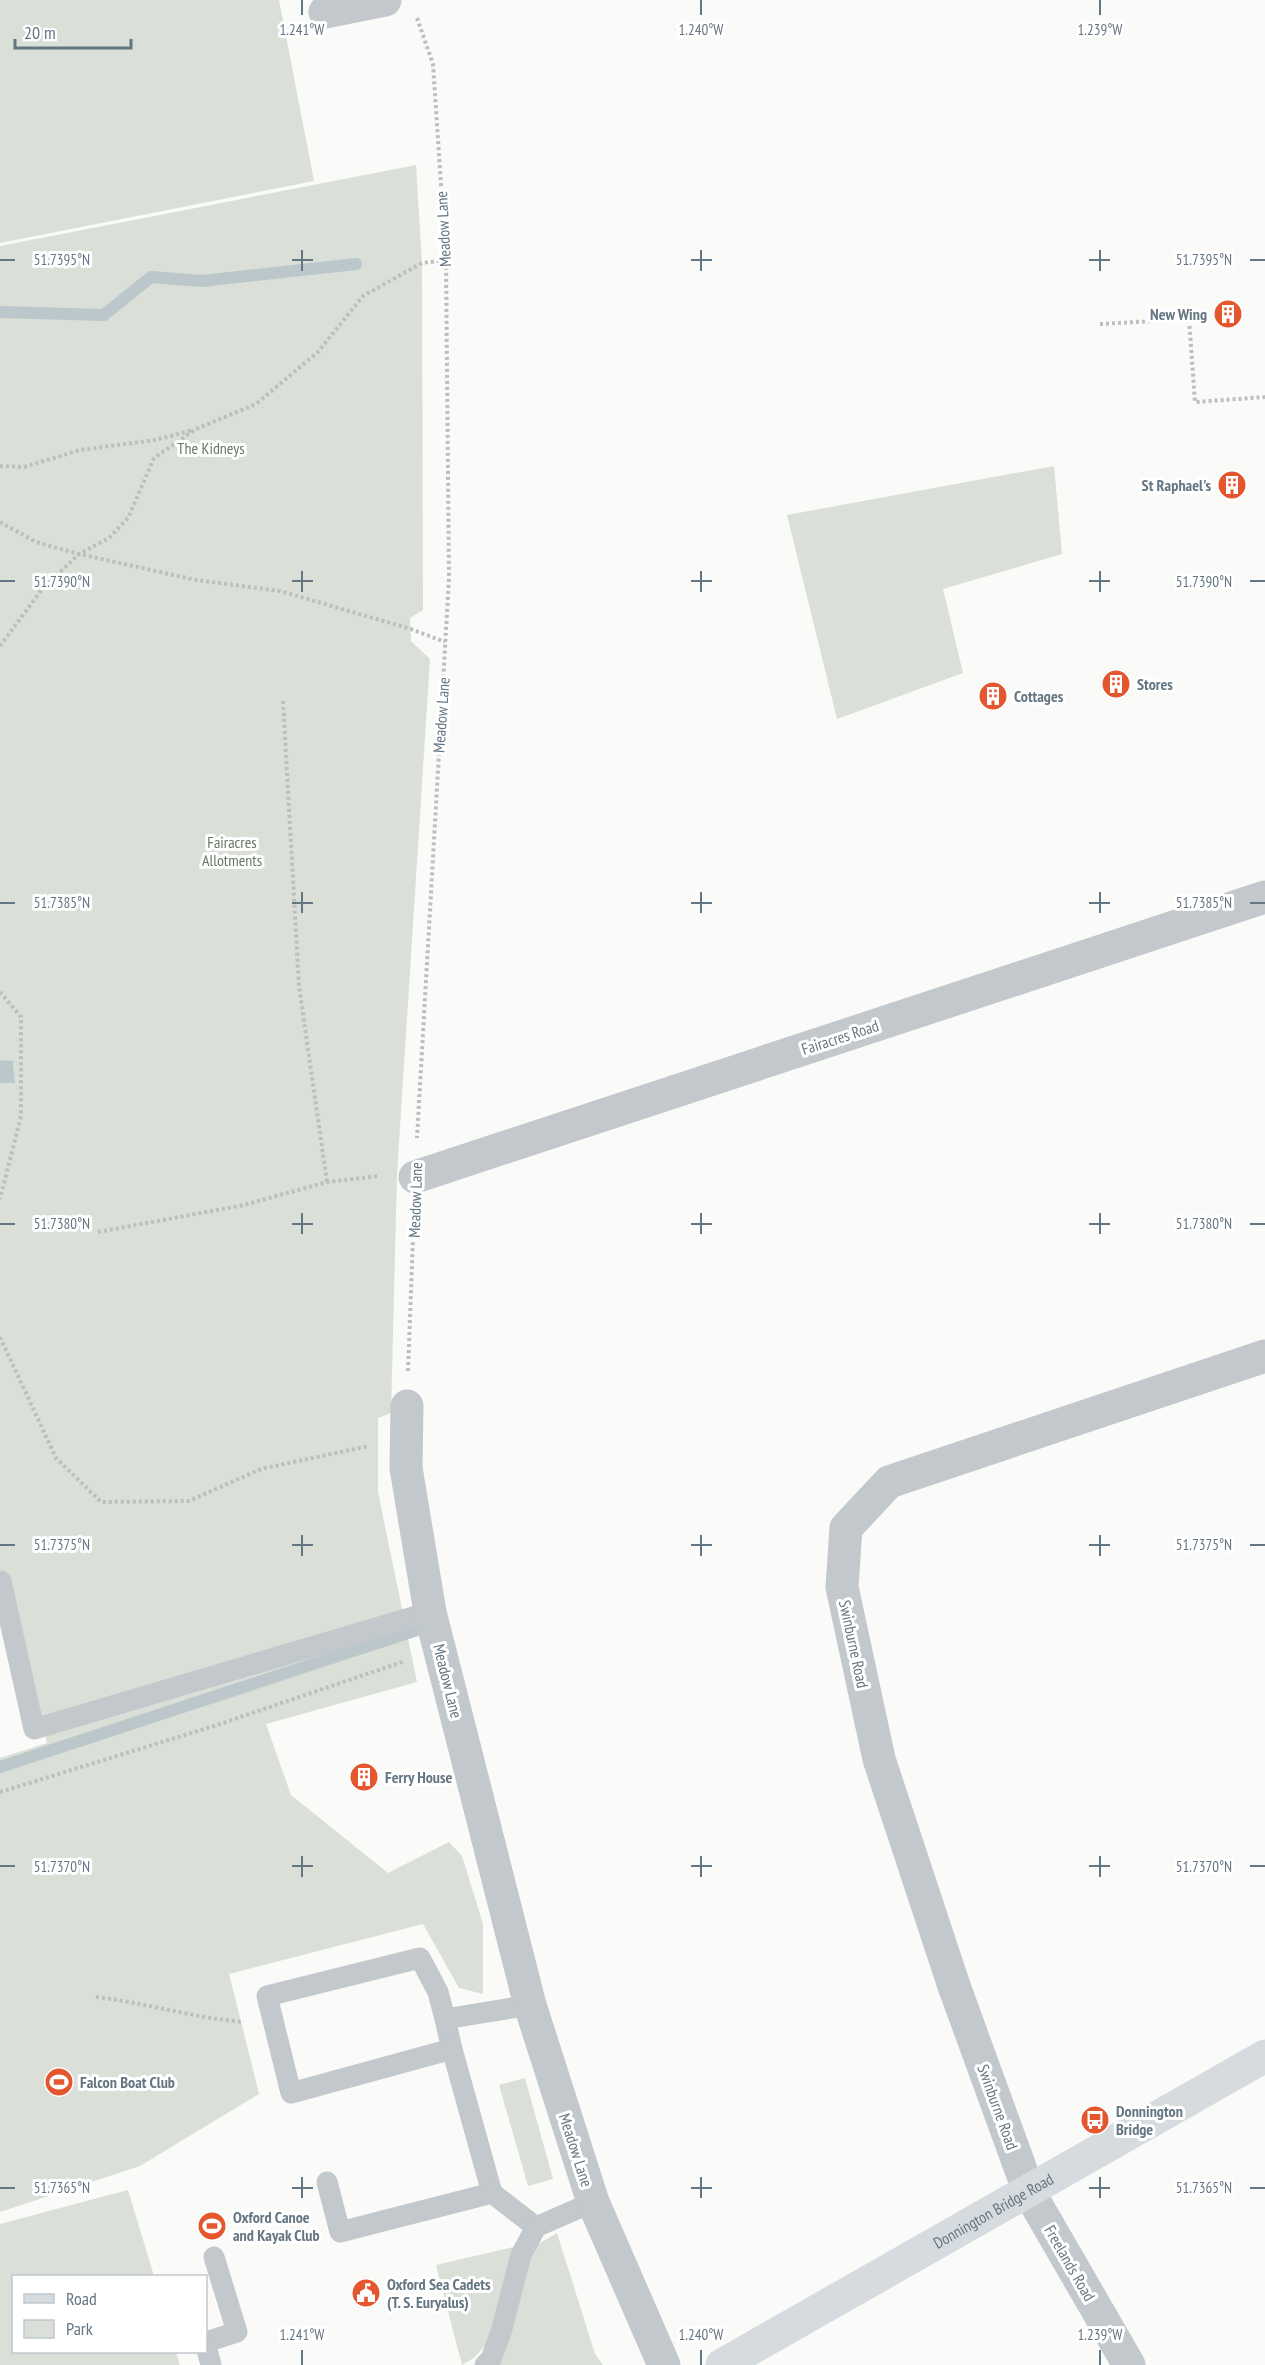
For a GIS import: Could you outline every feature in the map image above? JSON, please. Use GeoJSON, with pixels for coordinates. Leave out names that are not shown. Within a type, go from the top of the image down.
{"type":"FeatureCollection","features":[{"type":"Feature","properties":{"kind":"main road","name":"Donnington Bridge Road"},"geometry":{"type":"LineString","coordinates":[[722,2365],[1265,2056]]}},
{"type":"Feature","properties":{"kind":"street"},"geometry":{"type":"LineString","coordinates":[[323,6],[400,4]]}},
{"type":"Feature","properties":{"kind":"street","name":"Fairacres Road"},"geometry":{"type":"LineString","coordinates":[[416,1177],[1265,897]]}},
{"type":"Feature","properties":{"kind":"street","name":"Swinburne Road"},"geometry":{"type":"LineString","coordinates":[[1029,2192],[954,1986],[879,1759],[842,1587],[846,1528],[889,1482],[1265,1356]]}},
{"type":"Feature","properties":{"kind":"street","name":"Meadow Lane"},"geometry":{"type":"LineString","coordinates":[[407,1406],[405,1468],[430,1612],[530,2005],[593,2202],[664,2365]]}},
{"type":"Feature","properties":{"kind":"street","name":"Freelands Road"},"geometry":{"type":"LineString","coordinates":[[1029,2192],[1129,2365]]}},
{"type":"Feature","properties":{"kind":"lane"},"geometry":{"type":"LineString","coordinates":[[1,1581],[34,1729],[430,1612]]}},
{"type":"Feature","properties":{"kind":"lane"},"geometry":{"type":"LineString","coordinates":[[452,2049],[291,2092],[267,1996],[420,1958],[438,1992],[492,2193],[536,2228]]}},
{"type":"Feature","properties":{"kind":"lane"},"geometry":{"type":"LineString","coordinates":[[445,2019],[530,2005]]}},
{"type":"Feature","properties":{"kind":"lane"},"geometry":{"type":"LineString","coordinates":[[327,2182],[340,2232],[492,2193]]}},
{"type":"Feature","properties":{"kind":"lane"},"geometry":{"type":"LineString","coordinates":[[485,2365],[491,2359],[501,2331],[521,2255],[536,2228],[593,2202]]}},
{"type":"Feature","properties":{"kind":"lane"},"geometry":{"type":"LineString","coordinates":[[207,2344],[237,2332],[214,2257]]}},
{"type":"Feature","properties":{"kind":"lane"},"geometry":{"type":"LineString","coordinates":[[207,2348],[212,2365]]}},
{"type":"Feature","properties":{"kind":"path","name":"Meadow Lane"},"geometry":{"type":"LineString","coordinates":[[400,4],[418,24],[433,64],[446,260],[449,578],[416,1177],[407,1406]]}},
{"type":"Feature","properties":{"kind":"path"},"geometry":{"type":"LineString","coordinates":[[0,466],[24,467],[80,450],[155,440],[196,429],[255,404],[318,352],[363,296],[422,263],[446,260]]}},
{"type":"Feature","properties":{"kind":"path"},"geometry":{"type":"LineString","coordinates":[[1100,324],[1188,319],[1195,402],[1265,397]]}},
{"type":"Feature","properties":{"kind":"path"},"geometry":{"type":"LineString","coordinates":[[0,646],[43,588],[79,554],[109,538],[128,518],[154,458],[196,429]]}},
{"type":"Feature","properties":{"kind":"path"},"geometry":{"type":"LineString","coordinates":[[0,522],[36,542],[79,554],[196,579],[280,591],[411,629],[445,642]]}},
{"type":"Feature","properties":{"kind":"path"},"geometry":{"type":"LineString","coordinates":[[283,701],[299,986],[327,1182]]}},
{"type":"Feature","properties":{"kind":"path"},"geometry":{"type":"LineString","coordinates":[[0,992],[21,1017],[21,1116],[0,1199]]}},
{"type":"Feature","properties":{"kind":"path"},"geometry":{"type":"LineString","coordinates":[[98,1232],[244,1205],[327,1182],[397,1174],[416,1177]]}},
{"type":"Feature","properties":{"kind":"path"},"geometry":{"type":"LineString","coordinates":[[0,1337],[57,1458],[101,1502],[189,1501],[261,1469],[405,1438]]}},
{"type":"Feature","properties":{"kind":"path"},"geometry":{"type":"LineString","coordinates":[[0,1792],[211,1727],[439,1648]]}},
{"type":"Feature","properties":{"kind":"path"},"geometry":{"type":"LineString","coordinates":[[96,1997],[143,2003],[211,2019],[274,2025]]}},
{"type":"Feature","properties":{"kind":"green space"},"geometry":{"type":"Polygon","coordinates":[[[0,0],[279,0],[314,181],[0,243],[0,0]]]}},
{"type":"Feature","properties":{"kind":"green space"},"geometry":{"type":"Polygon","coordinates":[[[416,165],[422,263],[423,610],[410,618],[411,641],[430,659],[397,1174],[391,1413],[378,1418],[378,1492],[417,1682],[266,1724],[291,1795],[388,1873],[449,1842],[462,1856],[483,1924],[483,1994],[459,1988],[423,1924],[229,1974],[259,2094],[140,2166],[0,2212],[0,1758],[47,1743],[22,1641],[0,1596],[0,1083],[15,1083],[13,1062],[0,1060],[0,246],[416,165]]]}},
{"type":"Feature","properties":{"kind":"green space"},"geometry":{"type":"Polygon","coordinates":[[[1054,466],[1062,554],[943,589],[963,673],[837,719],[787,515],[1054,466]]]}},
{"type":"Feature","properties":{"kind":"green space"},"geometry":{"type":"Polygon","coordinates":[[[525,2078],[553,2179],[528,2186],[499,2085],[525,2078]]]}},
{"type":"Feature","properties":{"kind":"green space"},"geometry":{"type":"Polygon","coordinates":[[[128,2190],[154,2275],[12,2275],[12,2353],[176,2353],[180,2365],[0,2365],[0,2224],[128,2190]]]}},
{"type":"Feature","properties":{"kind":"green space"},"geometry":{"type":"Polygon","coordinates":[[[557,2233],[595,2354],[603,2365],[496,2365],[533,2247],[557,2233]]]}},
{"type":"Feature","properties":{"kind":"green space"},"geometry":{"type":"Polygon","coordinates":[[[513,2247],[488,2342],[475,2357],[462,2365],[436,2265],[513,2247]]]}},
{"type":"Feature","properties":{"kind":"shaded area"},"geometry":{"type":"Polygon","coordinates":[[[0,1060],[13,1061],[15,1083],[0,1083],[0,1060]]]}},
{"type":"Feature","properties":{"kind":"waterway"},"geometry":{"type":"LineString","coordinates":[[0,312],[104,315],[151,277],[202,281],[356,264]]}},
{"type":"Feature","properties":{"kind":"waterway"},"geometry":{"type":"LineString","coordinates":[[0,1767],[417,1630]]}},
{"type":"Feature","properties":{"kind":"place","name":"New Wing"},"geometry":{"type":"Point","coordinates":[1228,314]}},
{"type":"Feature","properties":{"kind":"place","name":"St Raphael's"},"geometry":{"type":"Point","coordinates":[1232,485]}},
{"type":"Feature","properties":{"kind":"place","name":"Stores"},"geometry":{"type":"Point","coordinates":[1116,684]}},
{"type":"Feature","properties":{"kind":"place","name":"Cottages"},"geometry":{"type":"Point","coordinates":[993,696]}},
{"type":"Feature","properties":{"kind":"place","name":"Ferry House"},"geometry":{"type":"Point","coordinates":[364,1777]}},
{"type":"Feature","properties":{"kind":"place","name":"Falcon Boat Club"},"geometry":{"type":"Point","coordinates":[59,2082]}},
{"type":"Feature","properties":{"kind":"place","name":"Donnington Bridge"},"geometry":{"type":"Point","coordinates":[1095,2120]}},
{"type":"Feature","properties":{"kind":"place","name":"Oxford Canoe and Kayak Club"},"geometry":{"type":"Point","coordinates":[212,2226]}},
{"type":"Feature","properties":{"kind":"place","name":"Oxford Sea Cadets (T. S. Euryalus)"},"geometry":{"type":"Point","coordinates":[366,2293]}},
{"type":"Feature","properties":{"kind":"park label","name":"The Kidneys"},"geometry":{"type":"Point","coordinates":[211,448]}},
{"type":"Feature","properties":{"kind":"park label","name":"Fairacres Allotments"},"geometry":{"type":"Point","coordinates":[232,851]}}]}
